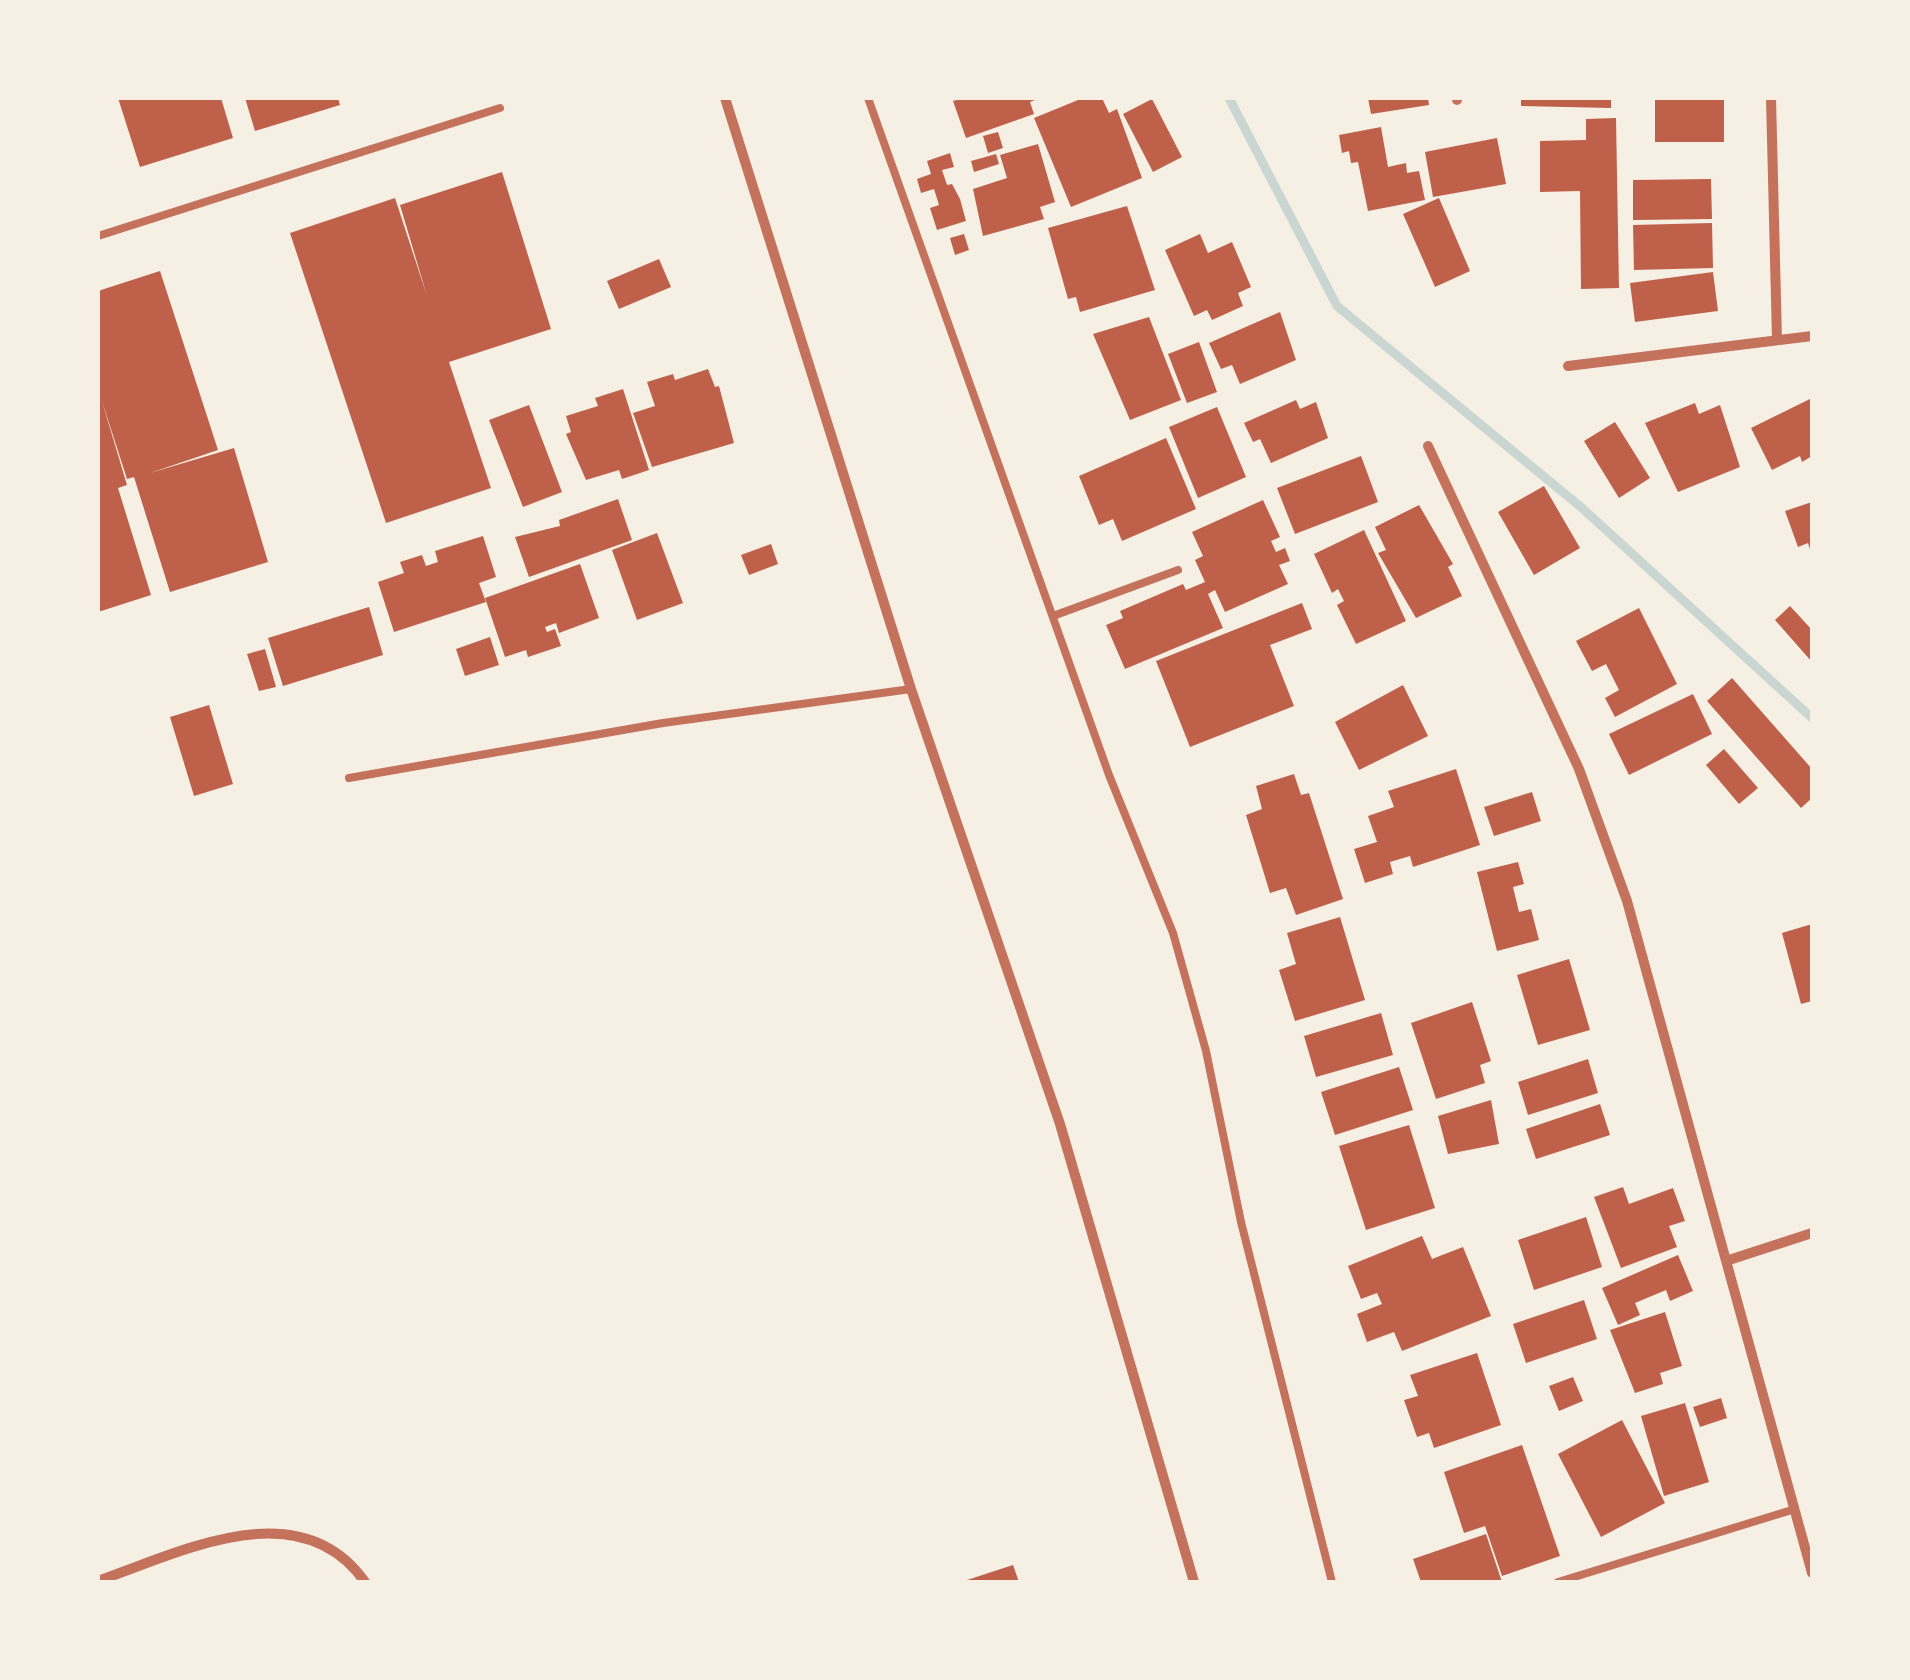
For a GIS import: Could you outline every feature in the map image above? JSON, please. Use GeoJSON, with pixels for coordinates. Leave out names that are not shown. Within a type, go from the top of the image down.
{"type":"FeatureCollection","features":[{"type":"Feature","properties":{"kind":"street"},"geometry":{"type":"LineString","coordinates":[[725,98],[911,689],[1060,1124],[1194,1582]]}},
{"type":"Feature","properties":{"kind":"street"},"geometry":{"type":"LineString","coordinates":[[1771,98],[1778,340]]}},
{"type":"Feature","properties":{"kind":"street"},"geometry":{"type":"LineString","coordinates":[[1568,366],[1812,336]]}},
{"type":"Feature","properties":{"kind":"street"},"geometry":{"type":"LineString","coordinates":[[1428,446],[1580,769],[1627,901],[1812,1574]]}},
{"type":"Feature","properties":{"kind":"street"},"geometry":{"type":"LineString","coordinates":[[1728,1260],[1812,1233]]}},
{"type":"Feature","properties":{"kind":"street"},"geometry":{"type":"LineString","coordinates":[[98,1580],[212,1542],[259,1532],[301,1536],[336,1551],[365,1582]]}},
{"type":"Feature","properties":{"kind":"lane"},"geometry":{"type":"LineString","coordinates":[[868,98],[1109,775],[1173,933],[1206,1051],[1240,1222],[1332,1582]]}},
{"type":"Feature","properties":{"kind":"lane"},"geometry":{"type":"LineString","coordinates":[[98,236],[500,108]]}},
{"type":"Feature","properties":{"kind":"lane"},"geometry":{"type":"LineString","coordinates":[[1053,616],[1178,570]]}},
{"type":"Feature","properties":{"kind":"lane"},"geometry":{"type":"LineString","coordinates":[[349,778],[663,723],[911,689]]}},
{"type":"Feature","properties":{"kind":"lane"},"geometry":{"type":"LineString","coordinates":[[1558,1582],[1795,1510]]}},
{"type":"Feature","properties":{"kind":"building"},"geometry":{"type":"Polygon","coordinates":[[[118,98],[221,98],[233,138],[140,167],[118,98]]]}},
{"type":"Feature","properties":{"kind":"building"},"geometry":{"type":"Polygon","coordinates":[[[245,98],[338,98],[340,105],[255,131],[245,98]]]}},
{"type":"Feature","properties":{"kind":"building"},"geometry":{"type":"Polygon","coordinates":[[[1040,98],[1030,102],[1034,114],[966,138],[953,101],[1040,98]]]}},
{"type":"Feature","properties":{"kind":"building"},"geometry":{"type":"Polygon","coordinates":[[[1083,98],[1102,98],[1109,113],[1117,109],[1142,178],[1071,207],[1034,118],[1083,98]]]}},
{"type":"Feature","properties":{"kind":"building"},"geometry":{"type":"Polygon","coordinates":[[[1368,98],[1428,98],[1429,105],[1371,114],[1368,98]]]}},
{"type":"Feature","properties":{"kind":"building"},"geometry":{"type":"Polygon","coordinates":[[[1521,98],[1611,98],[1611,108],[1521,106],[1521,98]]]}},
{"type":"Feature","properties":{"kind":"building"},"geometry":{"type":"Polygon","coordinates":[[[1655,98],[1724,98],[1724,142],[1655,142],[1655,98]]]}},
{"type":"Feature","properties":{"kind":"building"},"geometry":{"type":"Polygon","coordinates":[[[1152,99],[1182,157],[1153,172],[1123,114],[1152,99]]]}},
{"type":"Feature","properties":{"kind":"building"},"geometry":{"type":"Polygon","coordinates":[[[1616,118],[1619,288],[1581,289],[1580,191],[1540,192],[1540,141],[1586,140],[1586,119],[1616,118]]]}},
{"type":"Feature","properties":{"kind":"building"},"geometry":{"type":"Polygon","coordinates":[[[1381,127],[1388,167],[1406,163],[1407,173],[1419,171],[1425,200],[1368,211],[1358,162],[1351,163],[1349,151],[1342,153],[1339,135],[1381,127]]]}},
{"type":"Feature","properties":{"kind":"building"},"geometry":{"type":"Polygon","coordinates":[[[998,132],[1003,148],[988,153],[983,136],[998,132]]]}},
{"type":"Feature","properties":{"kind":"building"},"geometry":{"type":"Polygon","coordinates":[[[1497,138],[1506,184],[1433,197],[1425,152],[1497,138]]]}},
{"type":"Feature","properties":{"kind":"building"},"geometry":{"type":"Polygon","coordinates":[[[1038,144],[1055,202],[1040,207],[1044,219],[983,236],[973,189],[1007,178],[1000,155],[1038,144]]]}},
{"type":"Feature","properties":{"kind":"building"},"geometry":{"type":"Polygon","coordinates":[[[950,153],[954,167],[942,170],[947,185],[952,184],[960,199],[966,221],[937,230],[930,208],[939,205],[934,189],[921,193],[917,179],[931,174],[927,161],[950,153]]]}},
{"type":"Feature","properties":{"kind":"building"},"geometry":{"type":"Polygon","coordinates":[[[996,154],[999,164],[974,172],[971,161],[996,154]]]}},
{"type":"Feature","properties":{"kind":"building"},"geometry":{"type":"Polygon","coordinates":[[[502,172],[551,329],[449,362],[491,488],[386,523],[290,233],[395,198],[427,296],[400,205],[502,172]]]}},
{"type":"Feature","properties":{"kind":"building"},"geometry":{"type":"Polygon","coordinates":[[[1711,179],[1712,219],[1633,220],[1633,180],[1711,179]]]}},
{"type":"Feature","properties":{"kind":"building"},"geometry":{"type":"Polygon","coordinates":[[[1439,198],[1470,271],[1435,287],[1403,214],[1439,198]]]}},
{"type":"Feature","properties":{"kind":"building"},"geometry":{"type":"Polygon","coordinates":[[[1127,206],[1155,290],[1080,312],[1076,297],[1068,299],[1048,228],[1127,206]]]}},
{"type":"Feature","properties":{"kind":"building"},"geometry":{"type":"Polygon","coordinates":[[[1712,223],[1713,268],[1634,270],[1633,225],[1712,223]]]}},
{"type":"Feature","properties":{"kind":"building"},"geometry":{"type":"Polygon","coordinates":[[[964,234],[969,250],[955,255],[950,238],[964,234]]]}},
{"type":"Feature","properties":{"kind":"building"},"geometry":{"type":"Polygon","coordinates":[[[1200,234],[1208,253],[1232,242],[1251,287],[1238,293],[1243,306],[1212,320],[1207,310],[1194,316],[1165,250],[1200,234]]]}},
{"type":"Feature","properties":{"kind":"building"},"geometry":{"type":"Polygon","coordinates":[[[659,259],[671,287],[619,309],[607,281],[659,259]]]}},
{"type":"Feature","properties":{"kind":"building"},"geometry":{"type":"Polygon","coordinates":[[[160,271],[218,450],[150,473],[234,448],[268,562],[170,592],[134,477],[127,479],[101,398],[127,485],[118,488],[151,595],[98,612],[98,291],[160,271]]]}},
{"type":"Feature","properties":{"kind":"building"},"geometry":{"type":"Polygon","coordinates":[[[1713,272],[1718,311],[1635,322],[1630,283],[1713,272]]]}},
{"type":"Feature","properties":{"kind":"building"},"geometry":{"type":"Polygon","coordinates":[[[1280,312],[1296,360],[1240,384],[1232,365],[1221,369],[1209,343],[1280,312]]]}},
{"type":"Feature","properties":{"kind":"building"},"geometry":{"type":"Polygon","coordinates":[[[1149,317],[1181,400],[1130,420],[1093,334],[1149,317]]]}},
{"type":"Feature","properties":{"kind":"building"},"geometry":{"type":"Polygon","coordinates":[[[1199,342],[1217,392],[1187,403],[1168,354],[1199,342]]]}},
{"type":"Feature","properties":{"kind":"building"},"geometry":{"type":"Polygon","coordinates":[[[708,369],[715,387],[719,386],[734,443],[652,467],[633,413],[655,406],[647,382],[673,374],[675,380],[708,369]]]}},
{"type":"Feature","properties":{"kind":"building"},"geometry":{"type":"Polygon","coordinates":[[[623,389],[649,470],[622,479],[619,470],[586,480],[566,434],[571,432],[566,416],[598,406],[595,398],[623,389]]]}},
{"type":"Feature","properties":{"kind":"building"},"geometry":{"type":"Polygon","coordinates":[[[1812,398],[1812,456],[1802,462],[1800,456],[1772,470],[1751,428],[1812,398]]]}},
{"type":"Feature","properties":{"kind":"building"},"geometry":{"type":"Polygon","coordinates":[[[1296,400],[1300,409],[1316,402],[1328,438],[1271,463],[1260,439],[1253,442],[1244,423],[1296,400]]]}},
{"type":"Feature","properties":{"kind":"building"},"geometry":{"type":"Polygon","coordinates":[[[1695,403],[1699,414],[1720,405],[1740,467],[1678,492],[1645,423],[1695,403]]]}},
{"type":"Feature","properties":{"kind":"building"},"geometry":{"type":"Polygon","coordinates":[[[529,405],[562,492],[523,507],[489,420],[529,405]]]}},
{"type":"Feature","properties":{"kind":"building"},"geometry":{"type":"Polygon","coordinates":[[[1217,407],[1246,477],[1198,498],[1169,427],[1217,407]]]}},
{"type":"Feature","properties":{"kind":"building"},"geometry":{"type":"Polygon","coordinates":[[[1615,422],[1650,478],[1619,498],[1584,441],[1615,422]]]}},
{"type":"Feature","properties":{"kind":"building"},"geometry":{"type":"Polygon","coordinates":[[[1166,438],[1196,509],[1122,541],[1113,519],[1099,525],[1079,476],[1166,438]]]}},
{"type":"Feature","properties":{"kind":"building"},"geometry":{"type":"Polygon","coordinates":[[[1361,456],[1378,502],[1295,534],[1277,488],[1361,456]]]}},
{"type":"Feature","properties":{"kind":"building"},"geometry":{"type":"Polygon","coordinates":[[[1544,486],[1580,548],[1534,575],[1498,512],[1544,486]]]}},
{"type":"Feature","properties":{"kind":"building"},"geometry":{"type":"Polygon","coordinates":[[[618,499],[632,540],[529,577],[515,537],[560,526],[559,520],[618,499]]]}},
{"type":"Feature","properties":{"kind":"building"},"geometry":{"type":"Polygon","coordinates":[[[1263,500],[1280,537],[1271,541],[1276,552],[1285,548],[1290,561],[1279,565],[1288,584],[1225,612],[1215,590],[1208,594],[1223,628],[1125,669],[1106,625],[1123,618],[1120,611],[1183,584],[1186,590],[1205,582],[1195,560],[1203,556],[1192,532],[1263,500]]]}},
{"type":"Feature","properties":{"kind":"building"},"geometry":{"type":"Polygon","coordinates":[[[1812,502],[1812,555],[1808,543],[1798,547],[1785,511],[1812,502]]]}},
{"type":"Feature","properties":{"kind":"building"},"geometry":{"type":"Polygon","coordinates":[[[1419,505],[1453,564],[1448,567],[1462,596],[1416,618],[1378,553],[1386,550],[1375,527],[1419,505]]]}},
{"type":"Feature","properties":{"kind":"building"},"geometry":{"type":"Polygon","coordinates":[[[1364,530],[1406,621],[1356,644],[1337,605],[1344,601],[1338,589],[1332,593],[1314,554],[1364,530]]]}},
{"type":"Feature","properties":{"kind":"building"},"geometry":{"type":"Polygon","coordinates":[[[657,533],[683,603],[637,620],[612,550],[657,533]]]}},
{"type":"Feature","properties":{"kind":"building"},"geometry":{"type":"Polygon","coordinates":[[[483,536],[496,577],[479,583],[486,602],[394,632],[378,582],[404,573],[400,562],[422,555],[426,566],[438,562],[435,551],[483,536]]]}},
{"type":"Feature","properties":{"kind":"building"},"geometry":{"type":"Polygon","coordinates":[[[771,544],[778,564],[749,575],[741,555],[771,544]]]}},
{"type":"Feature","properties":{"kind":"building"},"geometry":{"type":"Polygon","coordinates":[[[580,564],[599,618],[559,633],[556,623],[545,627],[547,632],[555,629],[561,646],[528,657],[526,650],[505,657],[485,598],[580,564]]]}},
{"type":"Feature","properties":{"kind":"building"},"geometry":{"type":"Polygon","coordinates":[[[1302,603],[1312,629],[1270,645],[1294,706],[1190,747],[1156,661],[1302,603]]]}},
{"type":"Feature","properties":{"kind":"building"},"geometry":{"type":"Polygon","coordinates":[[[1790,606],[1812,630],[1812,662],[1775,620],[1790,606]]]}},
{"type":"Feature","properties":{"kind":"building"},"geometry":{"type":"Polygon","coordinates":[[[369,607],[383,655],[283,686],[268,638],[369,607]]]}},
{"type":"Feature","properties":{"kind":"building"},"geometry":{"type":"Polygon","coordinates":[[[1639,608],[1677,684],[1615,717],[1605,698],[1619,690],[1606,664],[1592,671],[1576,641],[1639,608]]]}},
{"type":"Feature","properties":{"kind":"building"},"geometry":{"type":"Polygon","coordinates":[[[490,637],[499,665],[465,676],[456,649],[490,637]]]}},
{"type":"Feature","properties":{"kind":"building"},"geometry":{"type":"Polygon","coordinates":[[[265,649],[276,687],[259,691],[247,654],[265,649]]]}},
{"type":"Feature","properties":{"kind":"building"},"geometry":{"type":"Polygon","coordinates":[[[1732,678],[1812,769],[1812,798],[1801,808],[1707,701],[1732,678]]]}},
{"type":"Feature","properties":{"kind":"building"},"geometry":{"type":"Polygon","coordinates":[[[1403,685],[1428,736],[1359,770],[1335,722],[1403,685]]]}},
{"type":"Feature","properties":{"kind":"building"},"geometry":{"type":"Polygon","coordinates":[[[1693,694],[1712,734],[1629,775],[1609,734],[1693,694]]]}},
{"type":"Feature","properties":{"kind":"building"},"geometry":{"type":"Polygon","coordinates":[[[209,705],[233,784],[194,796],[170,717],[209,705]]]}},
{"type":"Feature","properties":{"kind":"building"},"geometry":{"type":"Polygon","coordinates":[[[1724,749],[1758,788],[1739,804],[1706,765],[1724,749]]]}},
{"type":"Feature","properties":{"kind":"building"},"geometry":{"type":"Polygon","coordinates":[[[1456,769],[1480,845],[1413,867],[1410,856],[1390,862],[1393,874],[1365,883],[1354,849],[1377,842],[1368,816],[1394,807],[1388,791],[1456,769]]]}},
{"type":"Feature","properties":{"kind":"building"},"geometry":{"type":"Polygon","coordinates":[[[1294,774],[1301,795],[1309,793],[1343,899],[1296,915],[1286,888],[1270,893],[1246,815],[1262,809],[1256,786],[1294,774]]]}},
{"type":"Feature","properties":{"kind":"building"},"geometry":{"type":"Polygon","coordinates":[[[1532,792],[1541,821],[1494,836],[1484,807],[1532,792]]]}},
{"type":"Feature","properties":{"kind":"building"},"geometry":{"type":"Polygon","coordinates":[[[1518,862],[1524,884],[1513,887],[1519,912],[1531,909],[1539,940],[1497,951],[1477,872],[1518,862]]]}},
{"type":"Feature","properties":{"kind":"building"},"geometry":{"type":"Polygon","coordinates":[[[1340,917],[1365,1000],[1295,1021],[1279,970],[1296,964],[1287,933],[1340,917]]]}},
{"type":"Feature","properties":{"kind":"building"},"geometry":{"type":"Polygon","coordinates":[[[1812,924],[1812,1001],[1801,1004],[1782,933],[1812,924]]]}},
{"type":"Feature","properties":{"kind":"building"},"geometry":{"type":"Polygon","coordinates":[[[1569,959],[1590,1030],[1538,1045],[1517,975],[1569,959]]]}},
{"type":"Feature","properties":{"kind":"building"},"geometry":{"type":"Polygon","coordinates":[[[1472,1002],[1491,1061],[1480,1065],[1485,1083],[1436,1099],[1411,1023],[1472,1002]]]}},
{"type":"Feature","properties":{"kind":"building"},"geometry":{"type":"Polygon","coordinates":[[[1381,1013],[1393,1055],[1316,1077],[1304,1036],[1381,1013]]]}},
{"type":"Feature","properties":{"kind":"building"},"geometry":{"type":"Polygon","coordinates":[[[1588,1059],[1598,1093],[1528,1115],[1518,1082],[1588,1059]]]}},
{"type":"Feature","properties":{"kind":"building"},"geometry":{"type":"Polygon","coordinates":[[[1399,1067],[1413,1110],[1335,1135],[1321,1092],[1399,1067]]]}},
{"type":"Feature","properties":{"kind":"building"},"geometry":{"type":"Polygon","coordinates":[[[1491,1100],[1499,1144],[1448,1154],[1438,1116],[1491,1100]]]}},
{"type":"Feature","properties":{"kind":"building"},"geometry":{"type":"Polygon","coordinates":[[[1600,1104],[1610,1135],[1536,1159],[1526,1129],[1600,1104]]]}},
{"type":"Feature","properties":{"kind":"building"},"geometry":{"type":"Polygon","coordinates":[[[1409,1125],[1435,1208],[1366,1230],[1339,1146],[1409,1125]]]}},
{"type":"Feature","properties":{"kind":"building"},"geometry":{"type":"Polygon","coordinates":[[[1623,1187],[1629,1204],[1673,1188],[1685,1221],[1669,1226],[1677,1247],[1621,1268],[1594,1197],[1623,1187]]]}},
{"type":"Feature","properties":{"kind":"building"},"geometry":{"type":"Polygon","coordinates":[[[1586,1217],[1602,1267],[1534,1290],[1518,1240],[1586,1217]]]}},
{"type":"Feature","properties":{"kind":"building"},"geometry":{"type":"Polygon","coordinates":[[[1422,1236],[1432,1259],[1463,1247],[1491,1316],[1402,1351],[1394,1332],[1367,1342],[1357,1314],[1382,1304],[1377,1293],[1361,1299],[1348,1266],[1422,1236]]]}},
{"type":"Feature","properties":{"kind":"building"},"geometry":{"type":"Polygon","coordinates":[[[1678,1255],[1693,1291],[1670,1301],[1666,1290],[1635,1303],[1640,1315],[1618,1325],[1602,1288],[1678,1255]]]}},
{"type":"Feature","properties":{"kind":"building"},"geometry":{"type":"Polygon","coordinates":[[[1584,1300],[1597,1339],[1526,1363],[1513,1324],[1584,1300]]]}},
{"type":"Feature","properties":{"kind":"building"},"geometry":{"type":"Polygon","coordinates":[[[1665,1312],[1682,1366],[1660,1373],[1663,1384],[1635,1393],[1610,1330],[1665,1312]]]}},
{"type":"Feature","properties":{"kind":"building"},"geometry":{"type":"Polygon","coordinates":[[[1477,1353],[1501,1425],[1434,1448],[1429,1433],[1417,1437],[1404,1400],[1418,1396],[1410,1375],[1477,1353]]]}},
{"type":"Feature","properties":{"kind":"building"},"geometry":{"type":"Polygon","coordinates":[[[1573,1377],[1583,1401],[1559,1411],[1549,1386],[1573,1377]]]}},
{"type":"Feature","properties":{"kind":"building"},"geometry":{"type":"Polygon","coordinates":[[[1721,1398],[1727,1418],[1700,1427],[1693,1407],[1721,1398]]]}},
{"type":"Feature","properties":{"kind":"building"},"geometry":{"type":"Polygon","coordinates":[[[1685,1403],[1709,1482],[1664,1496],[1641,1416],[1685,1403]]]}},
{"type":"Feature","properties":{"kind":"building"},"geometry":{"type":"Polygon","coordinates":[[[1622,1420],[1665,1503],[1601,1537],[1558,1454],[1622,1420]]]}},
{"type":"Feature","properties":{"kind":"building"},"geometry":{"type":"Polygon","coordinates":[[[1522,1445],[1560,1556],[1502,1576],[1485,1526],[1464,1533],[1444,1472],[1522,1445]]]}},
{"type":"Feature","properties":{"kind":"building"},"geometry":{"type":"Polygon","coordinates":[[[1486,1534],[1502,1582],[1421,1582],[1413,1559],[1486,1534]]]}},
{"type":"Feature","properties":{"kind":"building"},"geometry":{"type":"Polygon","coordinates":[[[1013,1565],[1019,1582],[961,1582],[1013,1565]]]}},
{"type":"Feature","properties":{"kind":"waterway"},"geometry":{"type":"LineString","coordinates":[[1229,98],[1337,306],[1582,508],[1812,718]]}}]}
